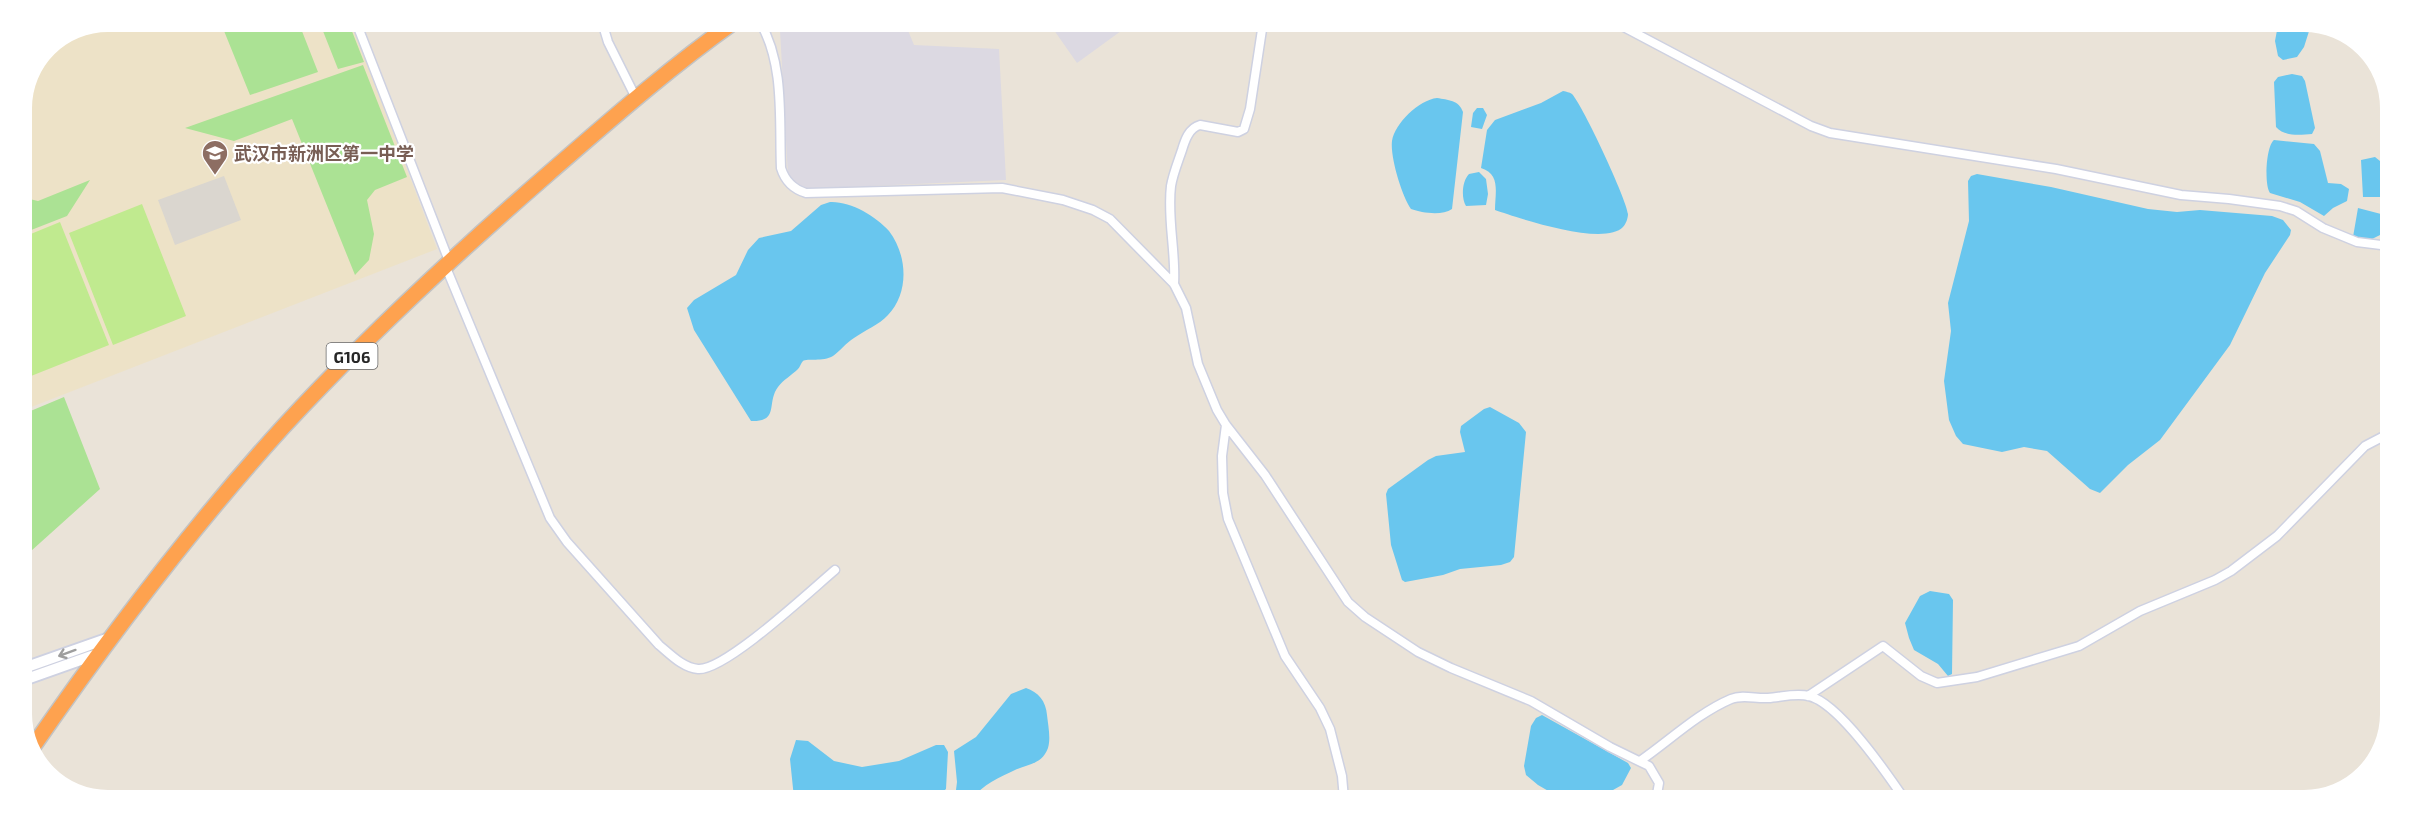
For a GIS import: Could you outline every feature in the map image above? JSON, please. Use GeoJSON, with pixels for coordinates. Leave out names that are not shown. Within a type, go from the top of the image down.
{"type":"FeatureCollection","features":[{"type":"Feature","properties":{"kind":"highway","name":"G106"},"geometry":{"type":"LineString","coordinates":[[37,741],[113,636],[218,502],[282,428],[384,323],[447,263],[637,100],[722,32]]}},
{"type":"Feature","properties":{"kind":"main road"},"geometry":{"type":"LineString","coordinates":[[32,665],[113,636]]}},
{"type":"Feature","properties":{"kind":"main road"},"geometry":{"type":"LineString","coordinates":[[32,677],[101,652]]}},
{"type":"Feature","properties":{"kind":"street"},"geometry":{"type":"LineString","coordinates":[[360,32],[447,263],[550,518],[567,542],[659,645],[688,666],[701,670],[730,657],[835,570]]}},
{"type":"Feature","properties":{"kind":"street"},"geometry":{"type":"LineString","coordinates":[[605,32],[637,100]]}},
{"type":"Feature","properties":{"kind":"street"},"geometry":{"type":"LineString","coordinates":[[765,32],[775,60],[781,168],[788,182],[796,189],[806,193],[1002,188],[1043,195],[1093,210],[1110,219],[1174,284],[1186,308],[1194,350],[1203,379],[1226,425],[1265,475],[1340,592],[1365,617],[1418,652],[1531,701],[1610,747],[1640,761],[1654,772],[1659,783],[1658,790]]}},
{"type":"Feature","properties":{"kind":"street"},"geometry":{"type":"LineString","coordinates":[[1174,284],[1176,263],[1171,190],[1181,152],[1195,126],[1238,132],[1244,129],[1250,109],[1262,32]]}},
{"type":"Feature","properties":{"kind":"street"},"geometry":{"type":"LineString","coordinates":[[1633,32],[1823,131],[2056,169],[2181,195],[2280,206],[2296,211],[2323,228],[2357,242],[2379,245]]}},
{"type":"Feature","properties":{"kind":"street"},"geometry":{"type":"LineString","coordinates":[[1226,425],[1222,456],[1222,493],[1228,519],[1285,656],[1320,708],[1330,729],[1343,790]]}},
{"type":"Feature","properties":{"kind":"street"},"geometry":{"type":"LineString","coordinates":[[1808,696],[1883,646],[1921,676],[1937,683],[1977,677],[2085,643],[2140,611],[2215,580],[2230,571],[2277,536],[2365,446],[2380,438]]}},
{"type":"Feature","properties":{"kind":"street"},"geometry":{"type":"LineString","coordinates":[[1640,761],[1697,719],[1732,699],[1745,696],[1767,698],[1790,694],[1808,696],[1830,708],[1866,747],[1898,790]]}},
{"type":"Feature","properties":{"kind":"shaded area","name":"武汉市新洲区第一中学"},"geometry":{"type":"Polygon","coordinates":[[[107,32],[355,32],[437,249],[31,407],[31,107],[37,78],[44,65],[65,44],[78,37],[107,32]]]}},
{"type":"Feature","properties":{"kind":"shaded area"},"geometry":{"type":"Polygon","coordinates":[[[780,32],[909,32],[914,45],[999,49],[1006,180],[801,189],[788,176],[780,32]]]}},
{"type":"Feature","properties":{"kind":"shaded area"},"geometry":{"type":"Polygon","coordinates":[[[1055,32],[1120,32],[1077,63],[1055,32]]]}},
{"type":"Feature","properties":{"kind":"shaded area"},"geometry":{"type":"Polygon","coordinates":[[[224,176],[241,220],[175,245],[158,200],[224,176]]]}},
{"type":"Feature","properties":{"kind":"green space"},"geometry":{"type":"Polygon","coordinates":[[[224,32],[302,32],[318,72],[250,95],[224,32]]]}},
{"type":"Feature","properties":{"kind":"green space"},"geometry":{"type":"Polygon","coordinates":[[[323,32],[352,32],[364,62],[338,69],[323,32]]]}},
{"type":"Feature","properties":{"kind":"green space"},"geometry":{"type":"Polygon","coordinates":[[[363,65],[407,177],[375,190],[367,200],[374,234],[369,260],[355,275],[292,119],[234,141],[185,128],[363,65]]]}},
{"type":"Feature","properties":{"kind":"green space"},"geometry":{"type":"Polygon","coordinates":[[[90,180],[67,216],[31,230],[31,199],[38,201],[90,180]]]}},
{"type":"Feature","properties":{"kind":"green space"},"geometry":{"type":"Polygon","coordinates":[[[142,204],[186,316],[113,345],[69,233],[142,204]]]}},
{"type":"Feature","properties":{"kind":"green space"},"geometry":{"type":"Polygon","coordinates":[[[60,222],[109,345],[31,376],[31,234],[60,222]]]}},
{"type":"Feature","properties":{"kind":"green space"},"geometry":{"type":"Polygon","coordinates":[[[64,397],[100,489],[32,550],[31,411],[64,397]]]}},
{"type":"Feature","properties":{"kind":"water"},"geometry":{"type":"Polygon","coordinates":[[[2277,32],[2309,32],[2304,47],[2297,57],[2283,60],[2278,56],[2275,41],[2277,32]]]}},
{"type":"Feature","properties":{"kind":"water"},"geometry":{"type":"Polygon","coordinates":[[[2292,74],[2302,76],[2305,81],[2315,128],[2312,134],[2288,134],[2276,127],[2274,82],[2278,77],[2292,74]]]}},
{"type":"Feature","properties":{"kind":"water"},"geometry":{"type":"Polygon","coordinates":[[[1563,91],[1572,94],[1578,102],[1626,205],[1628,214],[1626,223],[1613,232],[1580,233],[1495,210],[1494,179],[1481,168],[1487,130],[1495,120],[1541,103],[1563,91]]]}},
{"type":"Feature","properties":{"kind":"water"},"geometry":{"type":"Polygon","coordinates":[[[1437,98],[1456,103],[1463,112],[1452,209],[1443,213],[1411,209],[1401,186],[1392,148],[1394,134],[1403,120],[1423,103],[1437,98]]]}},
{"type":"Feature","properties":{"kind":"water"},"geometry":{"type":"Polygon","coordinates":[[[1477,108],[1483,108],[1487,115],[1482,129],[1471,127],[1473,113],[1477,108]]]}},
{"type":"Feature","properties":{"kind":"water"},"geometry":{"type":"Polygon","coordinates":[[[2274,140],[2314,144],[2320,151],[2328,183],[2341,184],[2349,189],[2347,201],[2324,216],[2300,202],[2270,193],[2267,166],[2269,150],[2274,140]]]}},
{"type":"Feature","properties":{"kind":"water"},"geometry":{"type":"Polygon","coordinates":[[[2375,157],[2379,160],[2379,197],[2363,197],[2361,160],[2375,157]]]}},
{"type":"Feature","properties":{"kind":"water"},"geometry":{"type":"Polygon","coordinates":[[[1479,172],[1486,179],[1488,194],[1486,205],[1466,206],[1463,194],[1465,181],[1469,174],[1479,172]]]}},
{"type":"Feature","properties":{"kind":"water"},"geometry":{"type":"Polygon","coordinates":[[[1977,174],[2051,187],[2148,209],[2177,212],[2200,210],[2272,216],[2283,220],[2291,230],[2265,273],[2230,345],[2160,440],[2128,465],[2100,493],[2090,489],[2047,451],[2024,447],[2002,452],[1963,444],[1956,436],[1949,420],[1944,381],[1951,331],[1948,303],[1969,221],[1968,181],[1971,176],[1977,174]]]}},
{"type":"Feature","properties":{"kind":"water"},"geometry":{"type":"Polygon","coordinates":[[[830,202],[846,204],[862,210],[889,231],[903,263],[903,285],[900,296],[884,319],[851,340],[833,356],[803,361],[798,369],[778,387],[769,415],[760,420],[751,421],[694,330],[687,308],[694,300],[736,275],[748,250],[759,238],[791,231],[821,205],[830,202]]]}},
{"type":"Feature","properties":{"kind":"water"},"geometry":{"type":"Polygon","coordinates":[[[2358,208],[2379,214],[2379,235],[2368,241],[2353,237],[2358,208]]]}},
{"type":"Feature","properties":{"kind":"water"},"geometry":{"type":"Polygon","coordinates":[[[1490,407],[1519,423],[1526,432],[1514,557],[1510,562],[1501,565],[1460,569],[1443,575],[1405,582],[1402,580],[1391,545],[1386,494],[1388,489],[1436,456],[1465,452],[1460,432],[1461,426],[1490,407]]]}},
{"type":"Feature","properties":{"kind":"water"},"geometry":{"type":"Polygon","coordinates":[[[1930,591],[1949,594],[1953,600],[1952,674],[1948,676],[1938,664],[1914,650],[1905,623],[1920,596],[1930,591]]]}},
{"type":"Feature","properties":{"kind":"water"},"geometry":{"type":"Polygon","coordinates":[[[1026,688],[1043,701],[1049,736],[1048,748],[1034,763],[1015,770],[980,790],[956,790],[954,751],[976,737],[1011,694],[1026,688]]]}},
{"type":"Feature","properties":{"kind":"water"},"geometry":{"type":"Polygon","coordinates":[[[1542,715],[1628,763],[1631,768],[1622,785],[1613,790],[1547,790],[1538,785],[1526,775],[1524,766],[1531,726],[1536,718],[1542,715]]]}},
{"type":"Feature","properties":{"kind":"water"},"geometry":{"type":"Polygon","coordinates":[[[796,740],[808,741],[834,761],[862,767],[899,761],[936,745],[944,745],[948,752],[946,789],[793,790],[790,759],[796,740]]]}},
{"type":"Feature","properties":{"kind":"place","name":"武汉市新洲区第一中学"},"geometry":{"type":"Point","coordinates":[215,176]}}]}
